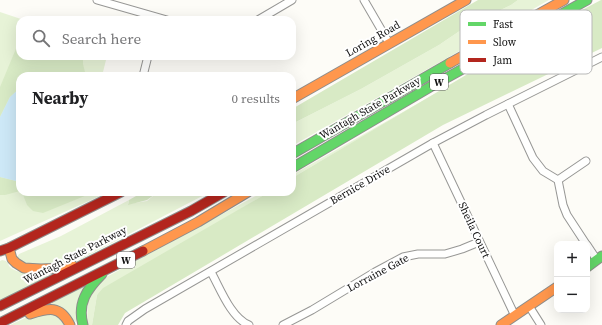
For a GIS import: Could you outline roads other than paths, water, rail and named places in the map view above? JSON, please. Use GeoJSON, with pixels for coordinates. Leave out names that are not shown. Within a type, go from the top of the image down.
{"type":"FeatureCollection","features":[{"type":"Feature","properties":{"kind":"main road","name":"Loring Road"},"geometry":{"type":"LineString","coordinates":[[296,97],[466,0]]}},
{"type":"Feature","properties":{"kind":"main road","name":"Wantagh State Parkway"},"geometry":{"type":"LineString","coordinates":[[546,10],[564,0]]}},
{"type":"Feature","properties":{"kind":"main road","name":"Wantagh State Parkway"},"geometry":{"type":"LineString","coordinates":[[569,10],[587,0]]}},
{"type":"Feature","properties":{"kind":"main road","name":"Wantagh State Parkway"},"geometry":{"type":"LineString","coordinates":[[296,152],[460,58]]}},
{"type":"Feature","properties":{"kind":"main road","name":"Wantagh State Parkway"},"geometry":{"type":"LineString","coordinates":[[296,166],[460,71]]}},
{"type":"Feature","properties":{"kind":"main road"},"geometry":{"type":"LineString","coordinates":[[102,256],[63,268],[24,268],[16,263],[4,250],[113,196]]}},
{"type":"Feature","properties":{"kind":"main road","name":"Wantagh State Parkway"},"geometry":{"type":"LineString","coordinates":[[0,306],[191,211],[217,196]]}},
{"type":"Feature","properties":{"kind":"main road","name":"W"},"geometry":{"type":"LineString","coordinates":[[0,324],[198,222],[241,196]]}},
{"type":"Feature","properties":{"kind":"main road"},"geometry":{"type":"LineString","coordinates":[[590,265],[599,258]]}},
{"type":"Feature","properties":{"kind":"main road"},"geometry":{"type":"LineString","coordinates":[[83,325],[81,321],[82,305],[88,291],[105,270]]}},
{"type":"Feature","properties":{"kind":"main road"},"geometry":{"type":"LineString","coordinates":[[501,325],[554,289]]}},
{"type":"Feature","properties":{"kind":"main road"},"geometry":{"type":"LineString","coordinates":[[0,324],[41,310],[49,309],[57,310],[64,314],[70,325]]}},
{"type":"Feature","properties":{"kind":"street"},"geometry":{"type":"LineString","coordinates":[[97,0],[148,16]]}},
{"type":"Feature","properties":{"kind":"street"},"geometry":{"type":"LineString","coordinates":[[265,16],[292,0]]}},
{"type":"Feature","properties":{"kind":"street"},"geometry":{"type":"LineString","coordinates":[[364,0],[389,43]]}},
{"type":"Feature","properties":{"kind":"street","name":"Bernice Drive"},"geometry":{"type":"LineString","coordinates":[[592,62],[602,57]]}},
{"type":"Feature","properties":{"kind":"street"},"geometry":{"type":"LineString","coordinates":[[144,72],[147,60]]}},
{"type":"Feature","properties":{"kind":"street","name":"Bernice Drive"},"geometry":{"type":"LineString","coordinates":[[126,325],[128,321],[145,308],[211,272],[434,143],[568,74]]}},
{"type":"Feature","properties":{"kind":"street"},"geometry":{"type":"LineString","coordinates":[[508,104],[533,158],[543,171],[558,180],[563,205],[567,215],[584,241]]}},
{"type":"Feature","properties":{"kind":"street","name":"Sheila Court"},"geometry":{"type":"LineString","coordinates":[[434,143],[479,242],[515,316]]}},
{"type":"Feature","properties":{"kind":"street"},"geometry":{"type":"LineString","coordinates":[[558,180],[586,161]]}},
{"type":"Feature","properties":{"kind":"street","name":"Lorraine Gate"},"geometry":{"type":"LineString","coordinates":[[283,325],[312,310],[403,257],[418,254],[445,254],[479,242]]}},
{"type":"Feature","properties":{"kind":"street"},"geometry":{"type":"LineString","coordinates":[[590,248],[599,258]]}},
{"type":"Feature","properties":{"kind":"street"},"geometry":{"type":"LineString","coordinates":[[211,272],[236,315],[244,323],[249,325]]}},
{"type":"Feature","properties":{"kind":"street"},"geometry":{"type":"LineString","coordinates":[[529,306],[541,325]]}},
{"type":"Feature","properties":{"kind":"water"},"geometry":{"type":"Polygon","coordinates":[[[16,92],[16,181],[0,177],[0,117],[10,97],[16,92]]]}}]}
